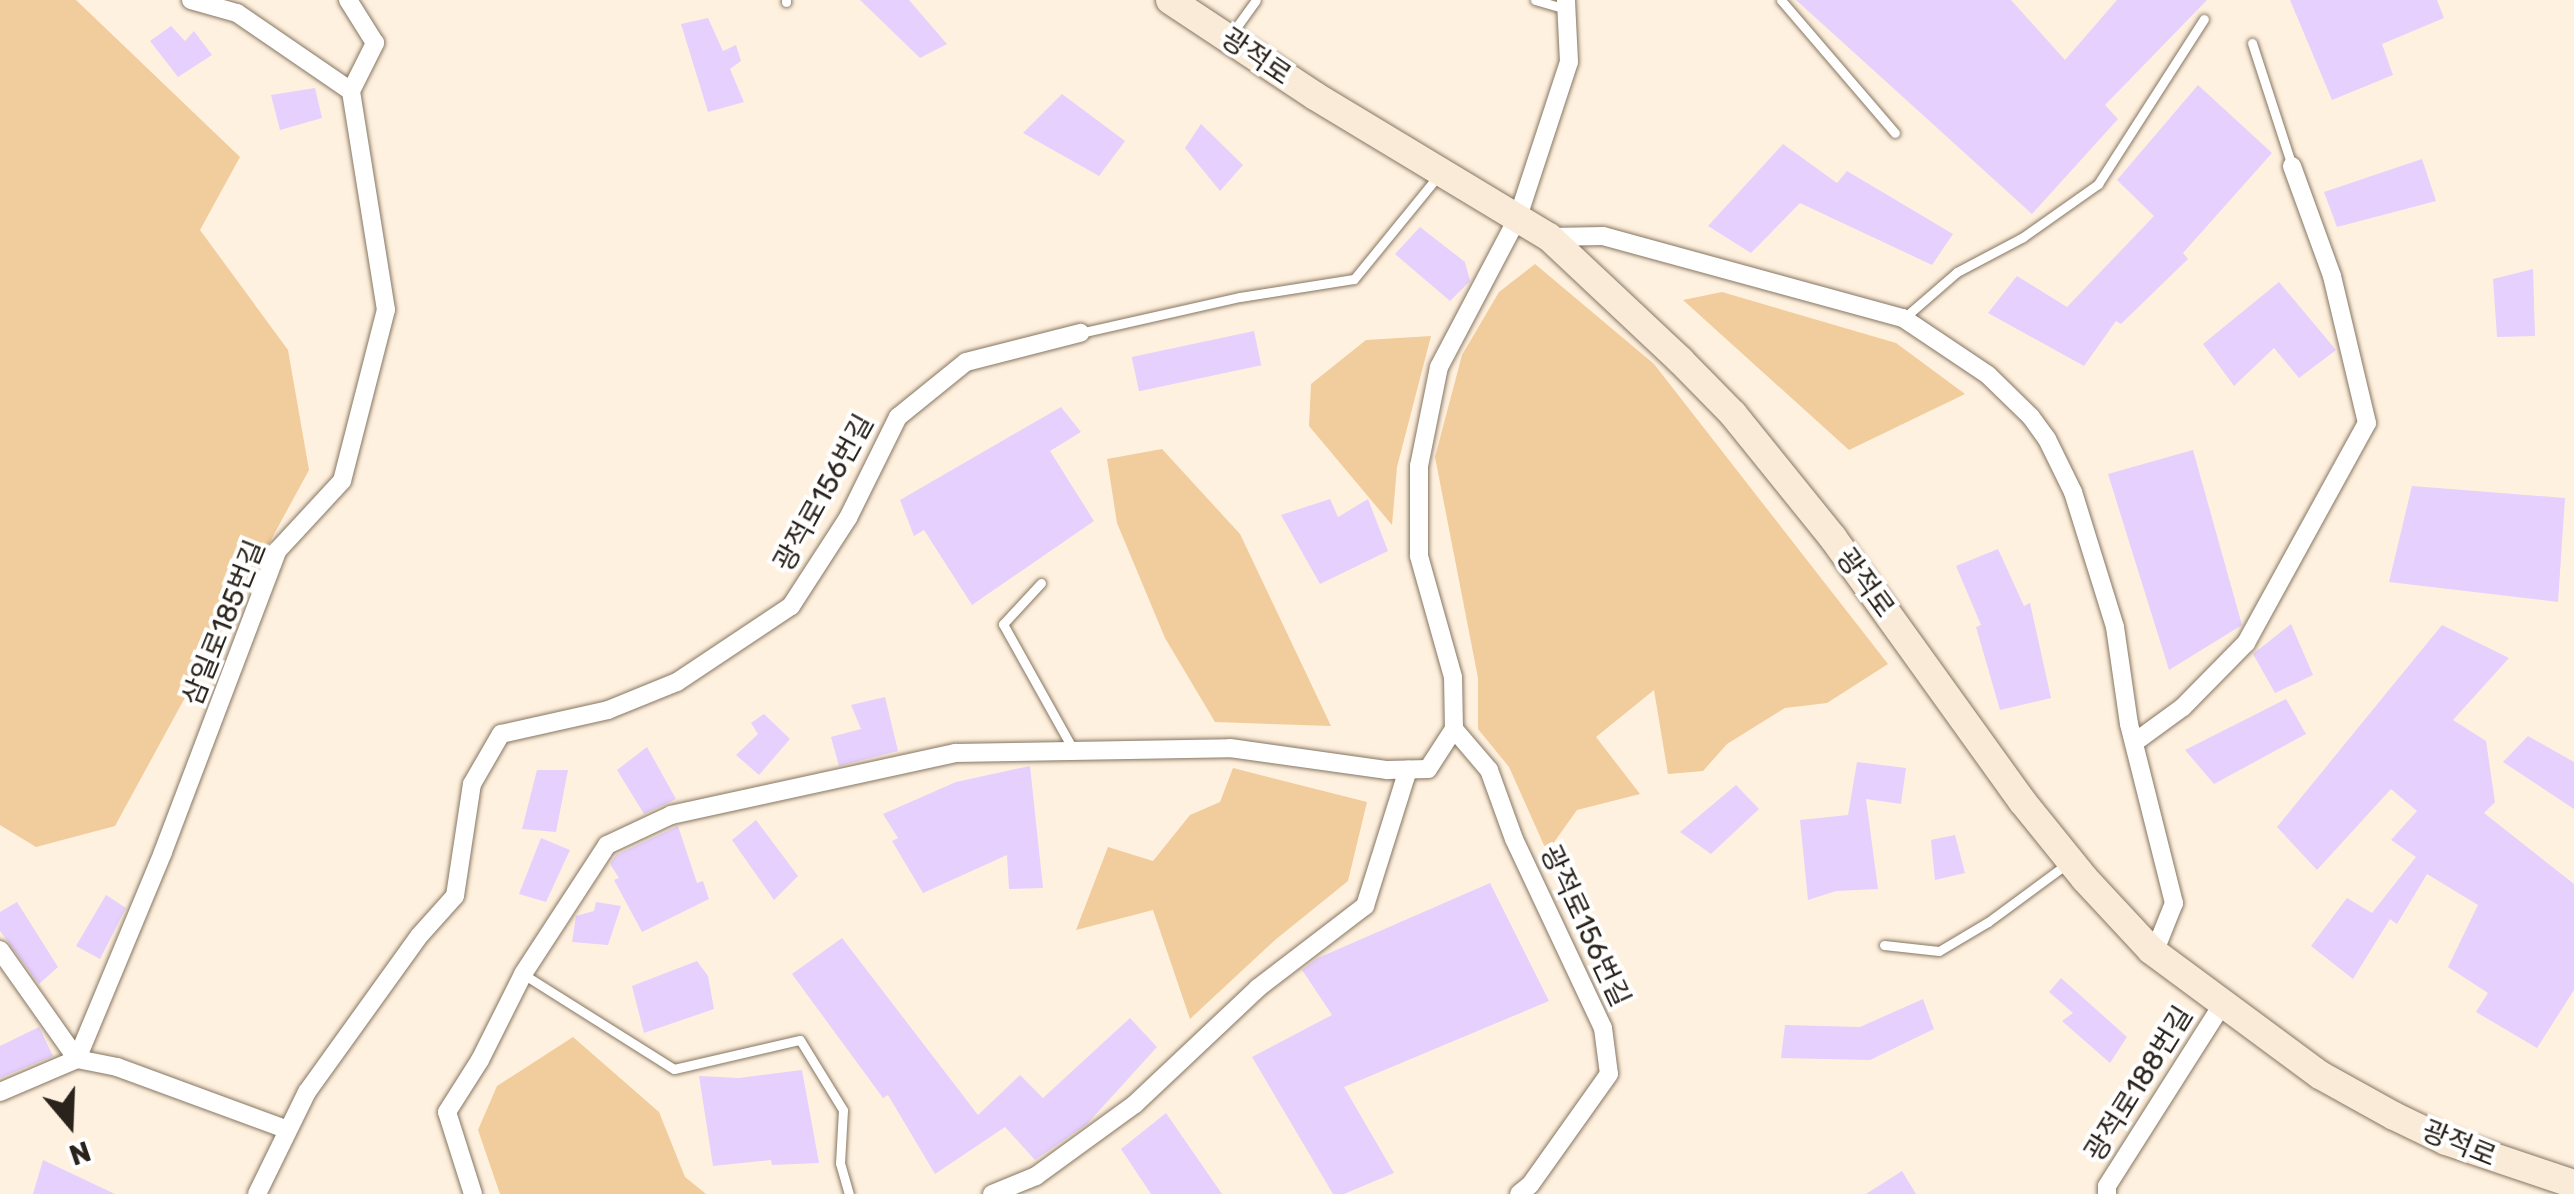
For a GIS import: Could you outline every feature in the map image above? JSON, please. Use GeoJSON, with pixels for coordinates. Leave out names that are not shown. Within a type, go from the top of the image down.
{"type":"FeatureCollection","features":[{"type":"Feature","properties":{"kind":"main road","name":"광적로"},"geometry":{"type":"LineString","coordinates":[[1170,0],[1549,236],[1733,414],[1833,538],[2070,861],[2154,953],[2320,1075],[2394,1116],[2446,1141],[2574,1184]]}},
{"type":"Feature","properties":{"kind":"street"},"geometry":{"type":"LineString","coordinates":[[192,0],[237,13],[351,92],[375,43],[348,0]]}},
{"type":"Feature","properties":{"kind":"street"},"geometry":{"type":"LineString","coordinates":[[473,1194],[448,1112],[480,1060],[523,974],[608,845],[671,815],[955,753],[1230,748],[1408,770],[1428,769],[1454,729],[1453,677],[1419,556],[1418,466],[1439,367],[1518,217],[1569,62],[1567,4]]}},
{"type":"Feature","properties":{"kind":"street","name":"삼일로185번길"},"geometry":{"type":"LineString","coordinates":[[77,1059],[163,852],[278,550],[342,480],[386,310],[351,92]]}},
{"type":"Feature","properties":{"kind":"street"},"geometry":{"type":"LineString","coordinates":[[2134,742],[2183,706],[2246,643],[2367,422],[2332,276],[2292,166]]}},
{"type":"Feature","properties":{"kind":"street"},"geometry":{"type":"LineString","coordinates":[[1549,236],[1604,236],[1903,318],[1988,375],[2048,438],[2073,492],[2110,608],[2134,742],[2174,903],[2154,953]]}},
{"type":"Feature","properties":{"kind":"street","name":"광적로156번길"},"geometry":{"type":"LineString","coordinates":[[257,1194],[307,1092],[420,935],[455,896],[472,784],[501,734],[608,710],[677,682],[791,606],[848,518],[898,417],[966,362],[1080,333]]}},
{"type":"Feature","properties":{"kind":"street","name":"광적로156번길"},"geometry":{"type":"LineString","coordinates":[[1454,729],[1490,770],[1514,839],[1596,1012],[1605,1043],[1609,1074],[1530,1185],[1518,1194]]}},
{"type":"Feature","properties":{"kind":"street"},"geometry":{"type":"LineString","coordinates":[[992,1194],[1036,1176],[1135,1104],[1258,988],[1365,906],[1408,770]]}},
{"type":"Feature","properties":{"kind":"street"},"geometry":{"type":"LineString","coordinates":[[0,950],[77,1059]]}},
{"type":"Feature","properties":{"kind":"street","name":"광적로188번길"},"geometry":{"type":"LineString","coordinates":[[2107,1194],[2107,1186],[2222,1005]]}},
{"type":"Feature","properties":{"kind":"street"},"geometry":{"type":"LineString","coordinates":[[0,1092],[77,1059],[117,1066],[288,1130]]}},
{"type":"Feature","properties":{"kind":"lane"},"geometry":{"type":"LineString","coordinates":[[1228,38],[1256,0]]}},
{"type":"Feature","properties":{"kind":"lane"},"geometry":{"type":"LineString","coordinates":[[1535,0],[1567,4]]}},
{"type":"Feature","properties":{"kind":"lane"},"geometry":{"type":"LineString","coordinates":[[1780,0],[1895,133]]}},
{"type":"Feature","properties":{"kind":"lane"},"geometry":{"type":"LineString","coordinates":[[1903,318],[1957,272],[2024,236],[2098,184],[2204,19]]}},
{"type":"Feature","properties":{"kind":"lane"},"geometry":{"type":"LineString","coordinates":[[2252,44],[2292,166]]}},
{"type":"Feature","properties":{"kind":"lane"},"geometry":{"type":"LineString","coordinates":[[1080,333],[1240,297],[1354,279],[1442,171]]}},
{"type":"Feature","properties":{"kind":"lane"},"geometry":{"type":"LineString","coordinates":[[1041,583],[1003,624],[1074,752]]}},
{"type":"Feature","properties":{"kind":"lane"},"geometry":{"type":"LineString","coordinates":[[1884,945],[1939,951],[1988,922],[2070,861]]}},
{"type":"Feature","properties":{"kind":"lane"},"geometry":{"type":"LineString","coordinates":[[523,974],[674,1069],[800,1040],[842,1110],[840,1162],[848,1194]]}},
{"type":"Feature","properties":{"kind":"shaded area"},"geometry":{"type":"Polygon","coordinates":[[[0,0],[76,0],[240,157],[200,230],[288,350],[309,470],[115,826],[36,847],[0,825],[0,0]]]}},
{"type":"Feature","properties":{"kind":"shaded area"},"geometry":{"type":"Polygon","coordinates":[[[1535,264],[1654,364],[1888,664],[1827,703],[1785,708],[1727,744],[1703,771],[1668,774],[1654,690],[1596,737],[1640,794],[1577,810],[1547,852],[1509,767],[1478,729],[1478,678],[1435,457],[1462,355],[1499,292],[1535,264]]]}},
{"type":"Feature","properties":{"kind":"shaded area"},"geometry":{"type":"Polygon","coordinates":[[[1722,292],[1896,343],[1965,394],[1849,450],[1683,300],[1722,292]]]}},
{"type":"Feature","properties":{"kind":"shaded area"},"geometry":{"type":"Polygon","coordinates":[[[1431,336],[1397,467],[1392,525],[1309,426],[1311,384],[1366,340],[1431,336]]]}},
{"type":"Feature","properties":{"kind":"shaded area"},"geometry":{"type":"Polygon","coordinates":[[[1162,449],[1240,534],[1331,726],[1215,722],[1165,638],[1117,523],[1107,459],[1162,449]]]}},
{"type":"Feature","properties":{"kind":"shaded area"},"geometry":{"type":"Polygon","coordinates":[[[1233,768],[1367,802],[1348,881],[1275,940],[1190,1019],[1153,910],[1076,930],[1108,847],[1153,861],[1190,815],[1220,802],[1233,768]]]}},
{"type":"Feature","properties":{"kind":"shaded area"},"geometry":{"type":"Polygon","coordinates":[[[573,1037],[659,1112],[685,1177],[706,1194],[500,1194],[478,1130],[497,1086],[573,1037]]]}},
{"type":"Feature","properties":{"kind":"building"},"geometry":{"type":"Polygon","coordinates":[[[860,0],[909,0],[947,44],[920,58],[860,0]]]}},
{"type":"Feature","properties":{"kind":"building"},"geometry":{"type":"Polygon","coordinates":[[[1796,0],[2011,0],[2065,60],[2117,0],[2207,0],[2105,105],[2118,119],[2032,214],[1796,0]]]}},
{"type":"Feature","properties":{"kind":"building"},"geometry":{"type":"Polygon","coordinates":[[[2290,0],[2437,0],[2444,18],[2382,44],[2393,75],[2332,100],[2290,0]]]}},
{"type":"Feature","properties":{"kind":"building"},"geometry":{"type":"Polygon","coordinates":[[[708,18],[723,51],[736,45],[741,61],[730,69],[744,102],[708,112],[681,24],[708,18]]]}},
{"type":"Feature","properties":{"kind":"building"},"geometry":{"type":"Polygon","coordinates":[[[171,26],[185,41],[194,31],[212,55],[178,77],[150,41],[171,26]]]}},
{"type":"Feature","properties":{"kind":"building"},"geometry":{"type":"Polygon","coordinates":[[[2198,85],[2272,153],[2183,253],[2188,259],[2121,324],[2116,321],[2084,366],[1988,313],[2017,276],[2067,307],[2154,216],[2117,180],[2198,85]]]}},
{"type":"Feature","properties":{"kind":"building"},"geometry":{"type":"Polygon","coordinates":[[[315,88],[322,118],[280,130],[271,95],[315,88]]]}},
{"type":"Feature","properties":{"kind":"building"},"geometry":{"type":"Polygon","coordinates":[[[1062,94],[1125,141],[1099,176],[1023,133],[1062,94]]]}},
{"type":"Feature","properties":{"kind":"building"},"geometry":{"type":"Polygon","coordinates":[[[1201,124],[1243,165],[1220,191],[1185,148],[1201,124]]]}},
{"type":"Feature","properties":{"kind":"building"},"geometry":{"type":"Polygon","coordinates":[[[1783,144],[1837,183],[1847,171],[1953,234],[1932,265],[1800,203],[1751,253],[1708,226],[1783,144]]]}},
{"type":"Feature","properties":{"kind":"building"},"geometry":{"type":"Polygon","coordinates":[[[2422,159],[2436,201],[2337,227],[2324,192],[2422,159]]]}},
{"type":"Feature","properties":{"kind":"building"},"geometry":{"type":"Polygon","coordinates":[[[1420,227],[1465,262],[1470,281],[1450,301],[1395,254],[1420,227]]]}},
{"type":"Feature","properties":{"kind":"building"},"geometry":{"type":"Polygon","coordinates":[[[2533,269],[2535,336],[2497,337],[2493,279],[2533,269]]]}},
{"type":"Feature","properties":{"kind":"building"},"geometry":{"type":"Polygon","coordinates":[[[2279,282],[2336,350],[2299,378],[2274,348],[2234,386],[2203,344],[2279,282]]]}},
{"type":"Feature","properties":{"kind":"building"},"geometry":{"type":"Polygon","coordinates":[[[1254,331],[1261,365],[1139,391],[1132,357],[1254,331]]]}},
{"type":"Feature","properties":{"kind":"building"},"geometry":{"type":"Polygon","coordinates":[[[1061,407],[1081,432],[1050,451],[1094,521],[972,605],[924,530],[914,536],[900,500],[1061,407]]]}},
{"type":"Feature","properties":{"kind":"building"},"geometry":{"type":"Polygon","coordinates":[[[2193,450],[2242,625],[2169,670],[2108,474],[2193,450]]]}},
{"type":"Feature","properties":{"kind":"building"},"geometry":{"type":"Polygon","coordinates":[[[2412,486],[2565,498],[2558,602],[2389,582],[2412,486]]]}},
{"type":"Feature","properties":{"kind":"building"},"geometry":{"type":"Polygon","coordinates":[[[1330,499],[1338,517],[1368,499],[1388,551],[1320,584],[1281,515],[1330,499]]]}},
{"type":"Feature","properties":{"kind":"building"},"geometry":{"type":"Polygon","coordinates":[[[1998,549],[2024,606],[2030,603],[2051,698],[2000,710],[1976,627],[1981,625],[1956,566],[1998,549]]]}},
{"type":"Feature","properties":{"kind":"building"},"geometry":{"type":"Polygon","coordinates":[[[2291,624],[2313,675],[2275,693],[2253,654],[2291,624]]]}},
{"type":"Feature","properties":{"kind":"building"},"geometry":{"type":"Polygon","coordinates":[[[2442,625],[2509,658],[2453,720],[2486,741],[2495,802],[2484,813],[2574,884],[2574,990],[2537,1048],[2476,1012],[2488,993],[2448,967],[2478,905],[2427,874],[2397,924],[2390,919],[2353,979],[2311,946],[2347,898],[2372,913],[2416,857],[2391,840],[2417,811],[2391,789],[2317,870],[2277,827],[2442,625]]]}},
{"type":"Feature","properties":{"kind":"building"},"geometry":{"type":"Polygon","coordinates":[[[885,697],[898,751],[839,766],[831,737],[861,729],[851,705],[885,697]]]}},
{"type":"Feature","properties":{"kind":"building"},"geometry":{"type":"Polygon","coordinates":[[[2286,699],[2306,734],[2214,784],[2185,750],[2286,699]]]}},
{"type":"Feature","properties":{"kind":"building"},"geometry":{"type":"Polygon","coordinates":[[[764,714],[790,739],[759,775],[736,755],[758,734],[751,723],[764,714]]]}},
{"type":"Feature","properties":{"kind":"building"},"geometry":{"type":"Polygon","coordinates":[[[2528,736],[2574,762],[2574,809],[2503,762],[2528,736]]]}},
{"type":"Feature","properties":{"kind":"building"},"geometry":{"type":"Polygon","coordinates":[[[647,747],[676,799],[644,814],[617,770],[647,747]]]}},
{"type":"Feature","properties":{"kind":"building"},"geometry":{"type":"Polygon","coordinates":[[[1857,762],[1906,768],[1901,804],[1866,799],[1878,889],[1836,891],[1808,900],[1800,820],[1848,815],[1857,762]]]}},
{"type":"Feature","properties":{"kind":"building"},"geometry":{"type":"Polygon","coordinates":[[[1030,766],[1043,888],[1009,889],[1007,855],[923,893],[892,841],[898,838],[883,814],[956,782],[1030,766]]]}},
{"type":"Feature","properties":{"kind":"building"},"geometry":{"type":"Polygon","coordinates":[[[537,770],[568,770],[556,832],[522,829],[537,770]]]}},
{"type":"Feature","properties":{"kind":"building"},"geometry":{"type":"Polygon","coordinates":[[[1736,785],[1759,809],[1711,854],[1680,832],[1736,785]]]}},
{"type":"Feature","properties":{"kind":"building"},"geometry":{"type":"Polygon","coordinates":[[[756,820],[798,876],[774,900],[732,840],[756,820]]]}},
{"type":"Feature","properties":{"kind":"building"},"geometry":{"type":"Polygon","coordinates":[[[678,826],[697,883],[703,881],[709,899],[642,932],[614,880],[619,878],[610,864],[616,855],[678,826]]]}},
{"type":"Feature","properties":{"kind":"building"},"geometry":{"type":"Polygon","coordinates":[[[1955,835],[1965,873],[1935,880],[1931,840],[1955,835]]]}},
{"type":"Feature","properties":{"kind":"building"},"geometry":{"type":"Polygon","coordinates":[[[541,838],[570,850],[546,902],[519,894],[541,838]]]}},
{"type":"Feature","properties":{"kind":"building"},"geometry":{"type":"Polygon","coordinates":[[[1490,883],[1549,1001],[1344,1087],[1394,1173],[1344,1194],[1333,1194],[1252,1057],[1332,1015],[1302,970],[1318,958],[1490,883]]]}},
{"type":"Feature","properties":{"kind":"building"},"geometry":{"type":"Polygon","coordinates":[[[106,895],[126,908],[100,959],[76,946],[106,895]]]}},
{"type":"Feature","properties":{"kind":"building"},"geometry":{"type":"Polygon","coordinates":[[[17,902],[58,967],[39,984],[0,931],[0,912],[17,902]]]}},
{"type":"Feature","properties":{"kind":"building"},"geometry":{"type":"Polygon","coordinates":[[[596,902],[621,906],[608,945],[572,942],[576,916],[594,911],[596,902]]]}},
{"type":"Feature","properties":{"kind":"building"},"geometry":{"type":"Polygon","coordinates":[[[842,938],[978,1115],[1020,1075],[1043,1098],[1130,1018],[1157,1047],[1087,1124],[1035,1160],[1005,1127],[935,1174],[888,1095],[883,1098],[792,974],[842,938]]]}},
{"type":"Feature","properties":{"kind":"building"},"geometry":{"type":"Polygon","coordinates":[[[697,961],[708,976],[714,1009],[644,1033],[632,986],[697,961]]]}},
{"type":"Feature","properties":{"kind":"building"},"geometry":{"type":"Polygon","coordinates":[[[2061,978],[2127,1037],[2110,1063],[2062,1021],[2073,1013],[2049,992],[2061,978]]]}},
{"type":"Feature","properties":{"kind":"building"},"geometry":{"type":"Polygon","coordinates":[[[1923,999],[1934,1029],[1870,1060],[1781,1058],[1785,1025],[1860,1027],[1923,999]]]}},
{"type":"Feature","properties":{"kind":"building"},"geometry":{"type":"Polygon","coordinates":[[[39,1027],[53,1056],[0,1078],[0,1046],[39,1027]]]}},
{"type":"Feature","properties":{"kind":"building"},"geometry":{"type":"Polygon","coordinates":[[[802,1070],[819,1163],[772,1165],[771,1160],[713,1166],[699,1076],[739,1078],[802,1070]]]}},
{"type":"Feature","properties":{"kind":"building"},"geometry":{"type":"Polygon","coordinates":[[[1166,1113],[1222,1194],[1151,1194],[1121,1149],[1166,1113]]]}},
{"type":"Feature","properties":{"kind":"building"},"geometry":{"type":"Polygon","coordinates":[[[43,1160],[115,1194],[33,1194],[43,1160]]]}},
{"type":"Feature","properties":{"kind":"building"},"geometry":{"type":"Polygon","coordinates":[[[1902,1171],[1916,1194],[1866,1194],[1902,1171]]]}}]}
